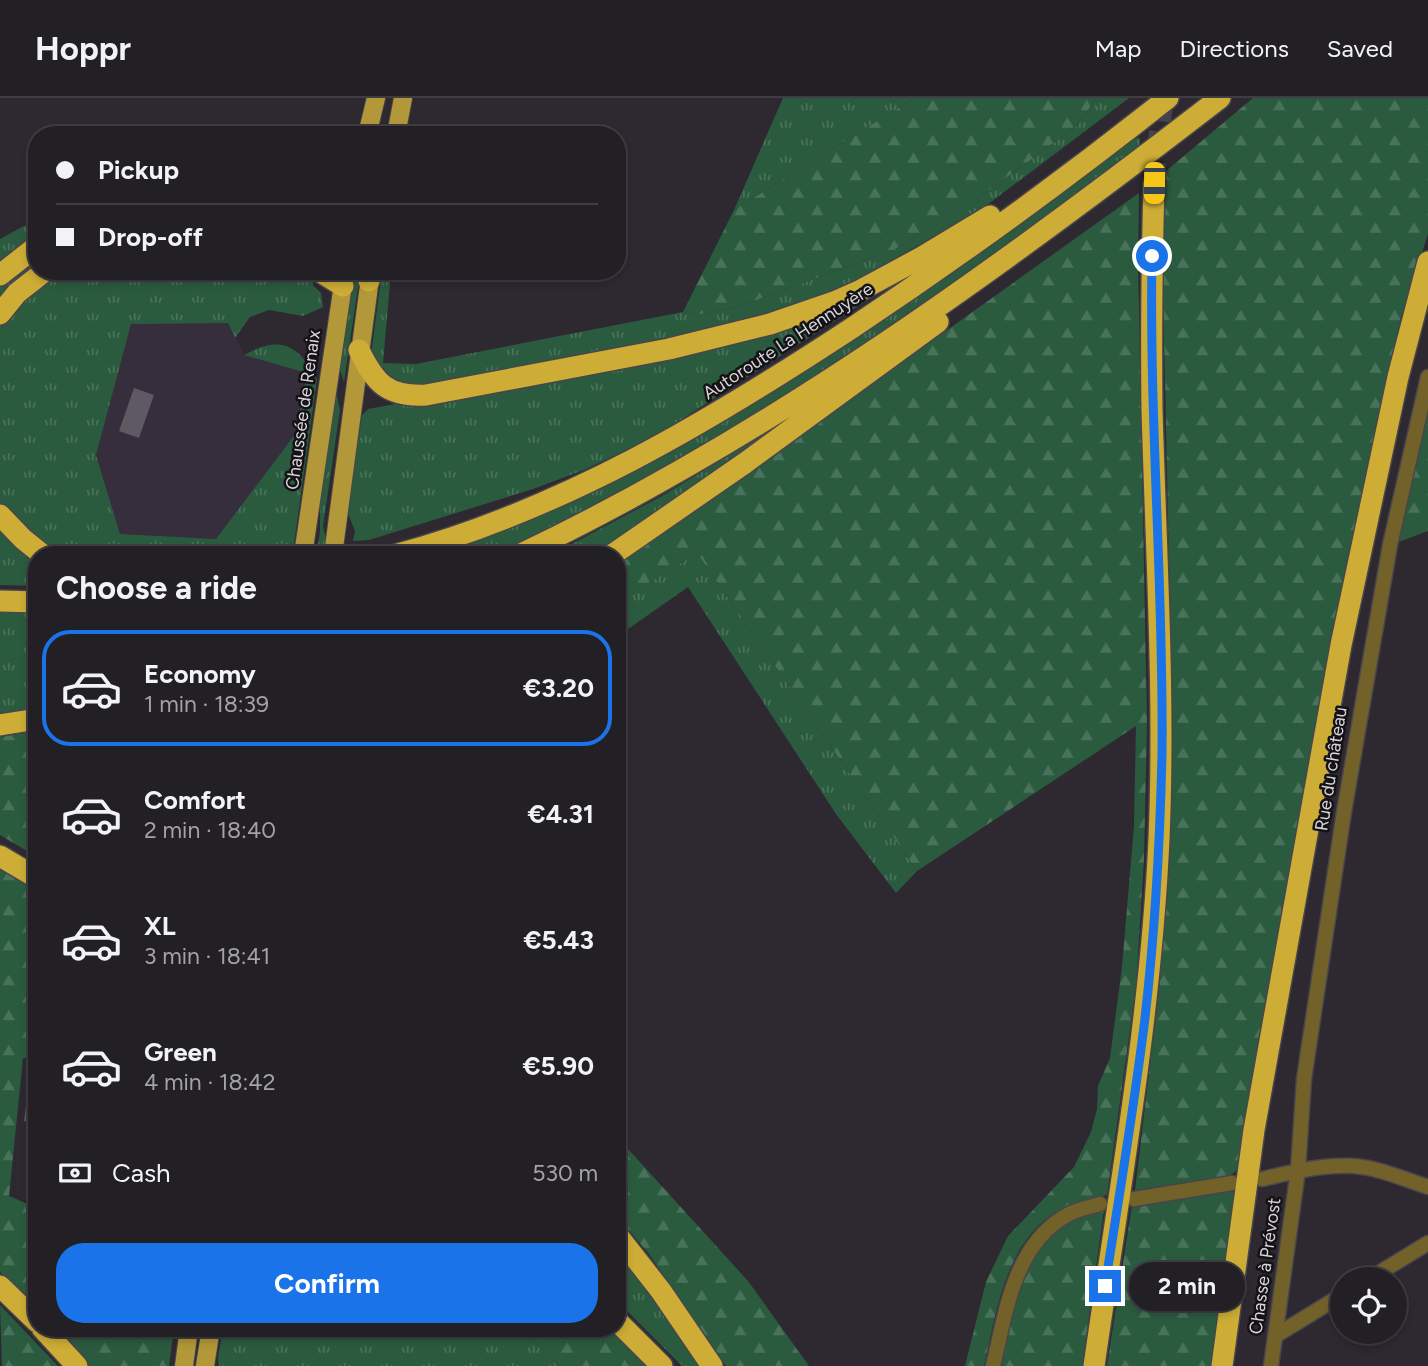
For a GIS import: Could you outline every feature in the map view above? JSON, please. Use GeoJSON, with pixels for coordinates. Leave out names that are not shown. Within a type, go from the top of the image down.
{"type":"FeatureCollection","features":[{"type":"Feature","properties":{"kind":"highway","name":"Autoroute La Hennuyère"},"geometry":{"type":"LineString","coordinates":[[424,546],[569,492],[641,457],[717,415],[922,281],[1094,156],[1168,98]]}},
{"type":"Feature","properties":{"kind":"highway"},"geometry":{"type":"LineString","coordinates":[[538,546],[579,526],[734,439],[928,313],[1220,98]]}},
{"type":"Feature","properties":{"kind":"highway"},"geometry":{"type":"LineString","coordinates":[[359,350],[370,373],[379,383],[409,396],[426,395],[669,349],[770,324],[834,302],[893,273],[993,213],[1052,171],[1094,156]]}},
{"type":"Feature","properties":{"kind":"highway"},"geometry":{"type":"LineString","coordinates":[[1094,1366],[1145,1020],[1159,840],[1162,752],[1151,304],[1154,183]]}},
{"type":"Feature","properties":{"kind":"highway"},"geometry":{"type":"LineString","coordinates":[[0,275],[28,253]]}},
{"type":"Feature","properties":{"kind":"highway"},"geometry":{"type":"LineString","coordinates":[[1222,1366],[1254,1130],[1341,645],[1398,377],[1428,262]]}},
{"type":"Feature","properties":{"kind":"highway"},"geometry":{"type":"LineString","coordinates":[[625,546],[745,463],[969,299],[994,266]]}},
{"type":"Feature","properties":{"kind":"highway"},"geometry":{"type":"LineString","coordinates":[[0,314],[17,293],[34,280]]}},
{"type":"Feature","properties":{"kind":"highway"},"geometry":{"type":"LineString","coordinates":[[0,515],[32,546]]}},
{"type":"Feature","properties":{"kind":"highway"},"geometry":{"type":"LineString","coordinates":[[0,601],[28,602]]}},
{"type":"Feature","properties":{"kind":"highway"},"geometry":{"type":"LineString","coordinates":[[0,725],[28,720]]}},
{"type":"Feature","properties":{"kind":"highway"},"geometry":{"type":"LineString","coordinates":[[0,856],[28,872]]}},
{"type":"Feature","properties":{"kind":"highway"},"geometry":{"type":"LineString","coordinates":[[626,1246],[661,1291],[712,1366]]}},
{"type":"Feature","properties":{"kind":"highway"},"geometry":{"type":"LineString","coordinates":[[0,1286],[28,1313]]}},
{"type":"Feature","properties":{"kind":"highway"},"geometry":{"type":"LineString","coordinates":[[626,1330],[662,1366]]}},
{"type":"Feature","properties":{"kind":"highway"},"geometry":{"type":"LineString","coordinates":[[50,1337],[77,1366]]}},
{"type":"Feature","properties":{"kind":"main road"},"geometry":{"type":"LineString","coordinates":[[369,126],[376,98]]}},
{"type":"Feature","properties":{"kind":"main road"},"geometry":{"type":"LineString","coordinates":[[398,126],[403,98]]}},
{"type":"Feature","properties":{"kind":"main road","name":"Chaussée de Renaix"},"geometry":{"type":"LineString","coordinates":[[304,546],[344,280]]}},
{"type":"Feature","properties":{"kind":"main road"},"geometry":{"type":"LineString","coordinates":[[334,546],[367,280]]}},
{"type":"Feature","properties":{"kind":"main road"},"geometry":{"type":"LineString","coordinates":[[184,1366],[189,1337]]}},
{"type":"Feature","properties":{"kind":"main road"},"geometry":{"type":"LineString","coordinates":[[208,1362],[210,1337]]}},
{"type":"Feature","properties":{"kind":"street","name":"Rue du château"},"geometry":{"type":"LineString","coordinates":[[1298,1170],[1304,1079],[1343,812],[1387,559],[1428,377]]}},
{"type":"Feature","properties":{"kind":"street"},"geometry":{"type":"LineString","coordinates":[[1262,1178],[1298,1170],[1356,1166],[1428,1186]]}},
{"type":"Feature","properties":{"kind":"street","name":"Chasse à Prévost"},"geometry":{"type":"LineString","coordinates":[[1271,1366],[1298,1170]]}},
{"type":"Feature","properties":{"kind":"street"},"geometry":{"type":"LineString","coordinates":[[1134,1199],[1232,1183]]}},
{"type":"Feature","properties":{"kind":"street"},"geometry":{"type":"LineString","coordinates":[[993,1366],[1020,1269],[1034,1243],[1071,1213],[1100,1204]]}},
{"type":"Feature","properties":{"kind":"street"},"geometry":{"type":"LineString","coordinates":[[1389,1267],[1428,1243]]}},
{"type":"Feature","properties":{"kind":"street"},"geometry":{"type":"LineString","coordinates":[[1275,1336],[1330,1303]]}},
{"type":"Feature","properties":{"kind":"shaded area"},"geometry":{"type":"Polygon","coordinates":[[[131,323],[228,323],[244,355],[308,372],[296,433],[216,539],[120,534],[96,455],[131,323]]]}},
{"type":"Feature","properties":{"kind":"green space"},"geometry":{"type":"Polygon","coordinates":[[[783,98],[914,98],[734,210],[783,98]]]}},
{"type":"Feature","properties":{"kind":"green space"},"geometry":{"type":"Polygon","coordinates":[[[914,98],[1096,98],[1078,125],[969,205],[895,249],[740,306],[696,315],[683,312],[734,210],[914,98]]]}},
{"type":"Feature","properties":{"kind":"green space"},"geometry":{"type":"Polygon","coordinates":[[[1096,98],[1129,98],[979,211],[847,285],[791,307],[705,332],[402,388],[386,382],[371,355],[381,280],[390,280],[383,363],[416,364],[683,312],[696,315],[740,306],[895,249],[969,205],[1078,125],[1096,98]]]}},
{"type":"Feature","properties":{"kind":"green space"},"geometry":{"type":"Polygon","coordinates":[[[1253,98],[1428,98],[1428,234],[1401,317],[1365,477],[1324,680],[1239,1168],[1230,1176],[1135,1190],[1158,998],[1169,869],[1173,740],[1162,246],[1166,171],[1253,98]]]}},
{"type":"Feature","properties":{"kind":"green space"},"geometry":{"type":"Polygon","coordinates":[[[1140,138],[1139,151],[890,331],[698,452],[520,546],[445,546],[594,489],[1128,139],[1140,138]]]}},
{"type":"Feature","properties":{"kind":"green space"},"geometry":{"type":"Polygon","coordinates":[[[1139,193],[1147,723],[1144,860],[1136,986],[1107,1195],[1075,1203],[1052,1215],[1034,1230],[1020,1249],[1001,1294],[984,1366],[965,1366],[986,1282],[1008,1236],[1074,1167],[1091,1132],[1097,1109],[1098,1086],[1110,1058],[1122,967],[1134,826],[1136,726],[917,871],[697,553],[626,597],[626,559],[1139,193]]]}},
{"type":"Feature","properties":{"kind":"green space"},"geometry":{"type":"Polygon","coordinates":[[[28,224],[28,280],[314,280],[313,285],[321,293],[323,307],[303,316],[269,310],[250,317],[235,338],[228,323],[131,324],[96,455],[120,534],[216,539],[296,433],[307,373],[244,355],[268,345],[287,346],[303,358],[317,379],[294,546],[28,546],[28,586],[0,585],[0,239],[28,224]]]}},
{"type":"Feature","properties":{"kind":"green space"},"geometry":{"type":"Polygon","coordinates":[[[913,271],[671,426],[628,449],[584,470],[533,489],[369,540],[353,541],[355,531],[347,511],[362,415],[368,409],[681,352],[913,271]]]}},
{"type":"Feature","properties":{"kind":"green space"},"geometry":{"type":"Polygon","coordinates":[[[351,280],[359,280],[344,382],[338,364],[351,280]]]}},
{"type":"Feature","properties":{"kind":"green space"},"geometry":{"type":"Polygon","coordinates":[[[1428,377],[1428,531],[1390,545],[1428,377]]]}},
{"type":"Feature","properties":{"kind":"green space"},"geometry":{"type":"Polygon","coordinates":[[[334,382],[340,410],[323,526],[327,546],[318,546],[320,487],[334,382]]]}},
{"type":"Feature","properties":{"kind":"green space"},"geometry":{"type":"Polygon","coordinates":[[[808,408],[616,546],[568,546],[662,496],[808,408]]]}},
{"type":"Feature","properties":{"kind":"green space"},"geometry":{"type":"Polygon","coordinates":[[[697,553],[917,871],[896,893],[836,814],[688,587],[626,630],[626,597],[697,553]]]}},
{"type":"Feature","properties":{"kind":"green space"},"geometry":{"type":"Polygon","coordinates":[[[0,607],[28,608],[28,713],[0,719],[0,607]]]}},
{"type":"Feature","properties":{"kind":"green space"},"geometry":{"type":"Polygon","coordinates":[[[28,732],[28,852],[0,835],[0,737],[28,732]]]}},
{"type":"Feature","properties":{"kind":"green space"},"geometry":{"type":"Polygon","coordinates":[[[0,867],[28,884],[28,1058],[23,1058],[9,1196],[28,1204],[28,1301],[0,1272],[0,867]]]}},
{"type":"Feature","properties":{"kind":"green space"},"geometry":{"type":"Polygon","coordinates":[[[626,1147],[748,1281],[809,1366],[726,1366],[649,1254],[626,1227],[626,1147]]]}},
{"type":"Feature","properties":{"kind":"green space"},"geometry":{"type":"Polygon","coordinates":[[[1230,1188],[1236,1195],[1213,1366],[1107,1366],[1132,1205],[1230,1188]]]}},
{"type":"Feature","properties":{"kind":"green space"},"geometry":{"type":"Polygon","coordinates":[[[1104,1210],[1082,1366],[997,1366],[1018,1282],[1039,1245],[1054,1230],[1073,1219],[1104,1210]]]}},
{"type":"Feature","properties":{"kind":"green space"},"geometry":{"type":"Polygon","coordinates":[[[626,1258],[703,1366],[682,1366],[626,1310],[626,1258]]]}},
{"type":"Feature","properties":{"kind":"green space"},"geometry":{"type":"Polygon","coordinates":[[[0,1305],[58,1366],[2,1366],[0,1305]]]}},
{"type":"Feature","properties":{"kind":"green space"},"geometry":{"type":"Polygon","coordinates":[[[62,1337],[173,1337],[169,1366],[88,1366],[62,1337]]]}},
{"type":"Feature","properties":{"kind":"green space"},"geometry":{"type":"Polygon","coordinates":[[[222,1337],[529,1337],[560,1366],[219,1366],[222,1337]]]}},
{"type":"Feature","properties":{"kind":"green space"},"geometry":{"type":"Polygon","coordinates":[[[529,1337],[619,1337],[647,1366],[560,1366],[529,1337]]]}},
{"type":"Feature","properties":{"kind":"building"},"geometry":{"type":"Polygon","coordinates":[[[134,388],[154,395],[139,438],[119,431],[134,388]]]}},
{"type":"Feature","properties":{"kind":"building"},"geometry":{"type":"Polygon","coordinates":[[[28,1091],[28,1122],[24,1121],[28,1091]]]}},
{"type":"Feature","properties":{"kind":"tunnel"},"geometry":{"type":"LineString","coordinates":[[1154,183],[1163,98]]}},
{"type":"Feature","properties":{"kind":"route"},"geometry":{"type":"LineString","coordinates":[[1105,1286],[1145,1020],[1159,840],[1162,752],[1153,410],[1152,256]]}}]}
